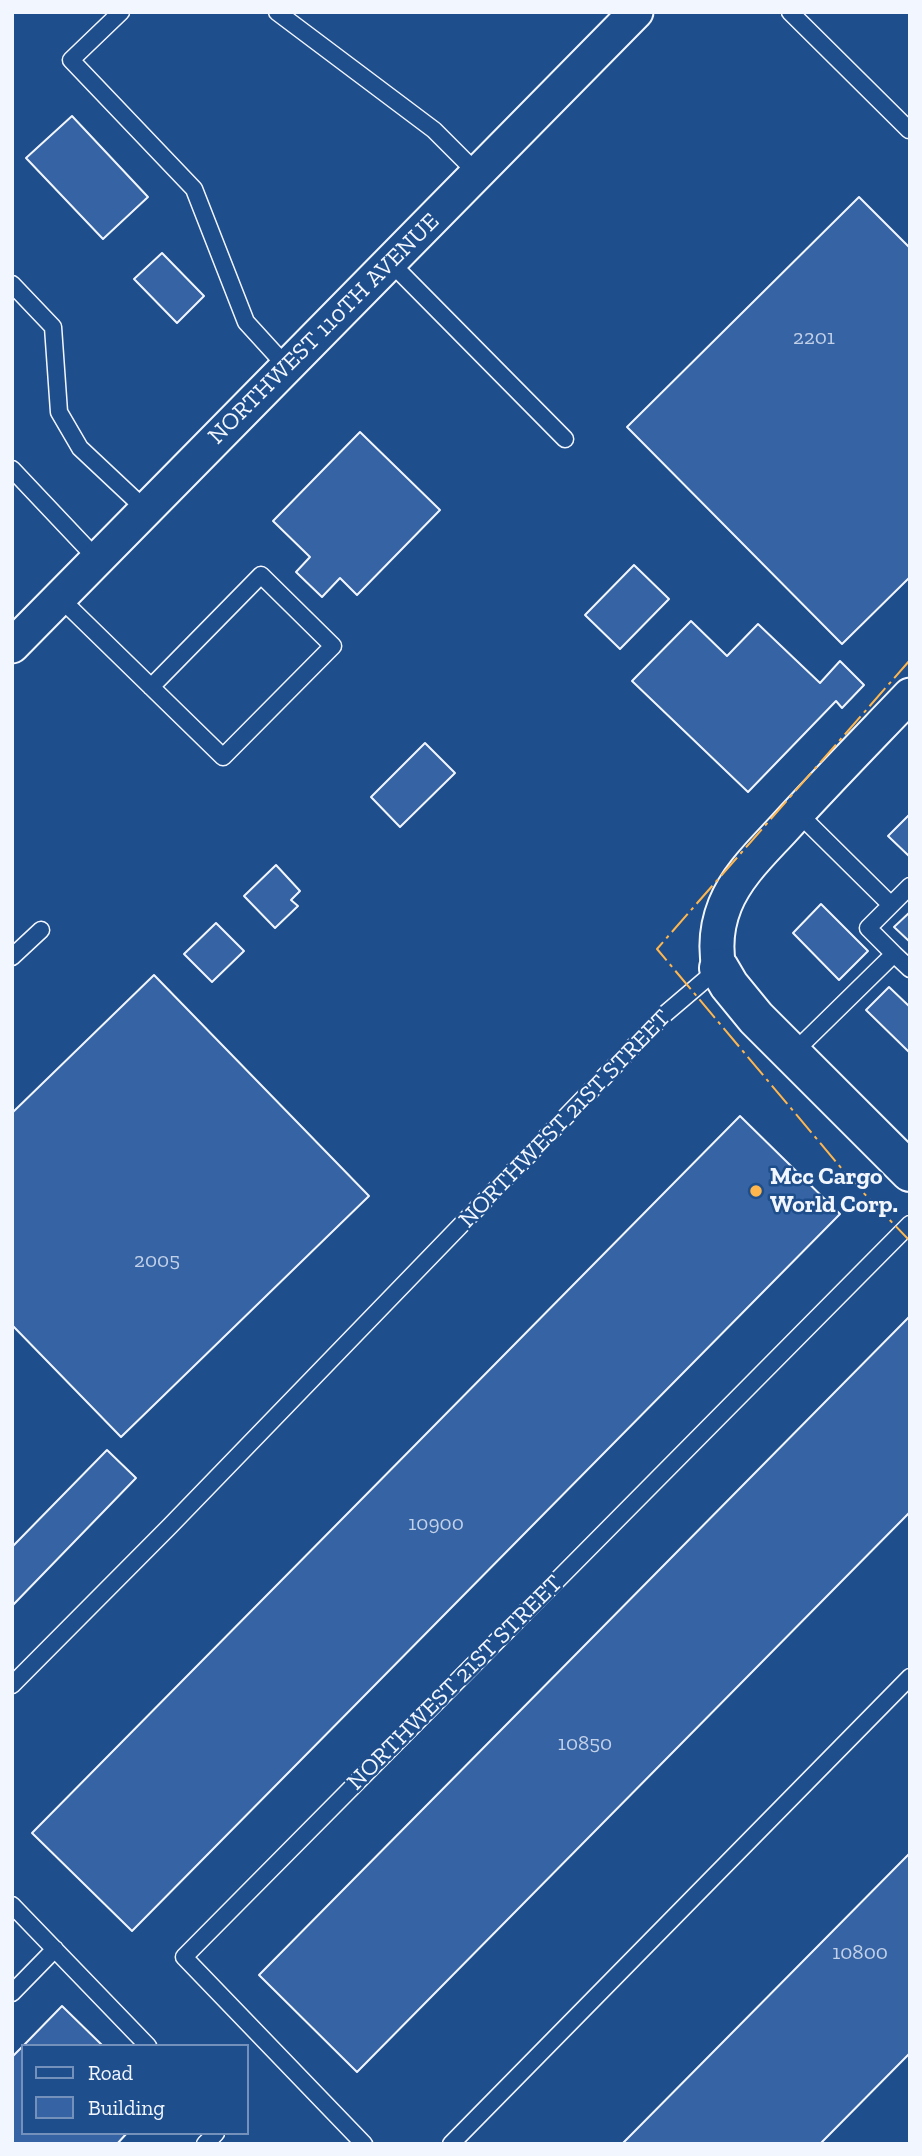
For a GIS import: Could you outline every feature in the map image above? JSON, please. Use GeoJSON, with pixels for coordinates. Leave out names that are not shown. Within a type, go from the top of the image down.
{"type":"FeatureCollection","features":[{"type":"Feature","properties":{"kind":"street","name":"NORTHWEST 110TH AVENUE"},"geometry":{"type":"LineString","coordinates":[[12,646],[636,12]]}},
{"type":"Feature","properties":{"kind":"street"},"geometry":{"type":"LineString","coordinates":[[910,695],[746,871],[725,905],[719,930],[717,957],[719,968],[742,1002],[910,1172]]}},
{"type":"Feature","properties":{"kind":"lane"},"geometry":{"type":"LineString","coordinates":[[121,12],[71,60],[194,189],[246,322],[287,367]]}},
{"type":"Feature","properties":{"kind":"lane"},"geometry":{"type":"LineString","coordinates":[[277,12],[434,130],[477,173]]}},
{"type":"Feature","properties":{"kind":"lane"},"geometry":{"type":"LineString","coordinates":[[790,12],[909,130]]}},
{"type":"Feature","properties":{"kind":"lane"},"geometry":{"type":"LineString","coordinates":[[390,262],[565,439]]}},
{"type":"Feature","properties":{"kind":"lane"},"geometry":{"type":"LineString","coordinates":[[12,284],[53,327],[59,412],[80,448],[146,510]]}},
{"type":"Feature","properties":{"kind":"lane"},"geometry":{"type":"LineString","coordinates":[[12,469],[97,559]]}},
{"type":"Feature","properties":{"kind":"lane"},"geometry":{"type":"LineString","coordinates":[[60,598],[151,687],[223,757],[333,646],[261,575],[151,687]]}},
{"type":"Feature","properties":{"kind":"lane"},"geometry":{"type":"LineString","coordinates":[[798,813],[891,905]]}},
{"type":"Feature","properties":{"kind":"lane"},"geometry":{"type":"LineString","coordinates":[[910,886],[868,928],[910,969]]}},
{"type":"Feature","properties":{"kind":"lane"},"geometry":{"type":"LineString","coordinates":[[12,957],[41,930]]}},
{"type":"Feature","properties":{"kind":"lane"},"geometry":{"type":"LineString","coordinates":[[792,1054],[894,954]]}},
{"type":"Feature","properties":{"kind":"lane","name":"NORTHWEST 21ST STREET"},"geometry":{"type":"LineString","coordinates":[[12,1685],[665,1014],[719,968]]}},
{"type":"Feature","properties":{"kind":"lane","name":"NORTHWEST 21ST STREET"},"geometry":{"type":"LineString","coordinates":[[364,2144],[184,1957],[910,1224]]}},
{"type":"Feature","properties":{"kind":"lane"},"geometry":{"type":"LineString","coordinates":[[451,2144],[910,1678]]}},
{"type":"Feature","properties":{"kind":"lane"},"geometry":{"type":"LineString","coordinates":[[12,1905],[146,2044]]}},
{"type":"Feature","properties":{"kind":"lane"},"geometry":{"type":"LineString","coordinates":[[12,1993],[55,1949]]}},
{"type":"Feature","properties":{"kind":"building"},"geometry":{"type":"Polygon","coordinates":[[[72,116],[148,197],[103,239],[26,158],[72,116]]]}},
{"type":"Feature","properties":{"kind":"building"},"geometry":{"type":"Polygon","coordinates":[[[859,197],[910,248],[910,577],[842,644],[627,427],[859,197]]]}},
{"type":"Feature","properties":{"kind":"building"},"geometry":{"type":"Polygon","coordinates":[[[162,253],[204,296],[177,323],[134,279],[162,253]]]}},
{"type":"Feature","properties":{"kind":"building"},"geometry":{"type":"Polygon","coordinates":[[[360,432],[440,510],[357,595],[340,578],[322,597],[296,572],[310,557],[273,521],[360,432]]]}},
{"type":"Feature","properties":{"kind":"building"},"geometry":{"type":"Polygon","coordinates":[[[634,565],[669,599],[620,649],[585,615],[634,565]]]}},
{"type":"Feature","properties":{"kind":"building"},"geometry":{"type":"Polygon","coordinates":[[[691,621],[727,656],[758,624],[820,683],[840,661],[864,685],[842,708],[836,701],[748,792],[632,681],[691,621]]]}},
{"type":"Feature","properties":{"kind":"building"},"geometry":{"type":"Polygon","coordinates":[[[425,743],[455,773],[400,827],[371,797],[425,743]]]}},
{"type":"Feature","properties":{"kind":"building"},"geometry":{"type":"Polygon","coordinates":[[[910,814],[910,857],[888,836],[910,814]]]}},
{"type":"Feature","properties":{"kind":"building"},"geometry":{"type":"Polygon","coordinates":[[[276,865],[300,891],[291,900],[298,906],[275,928],[244,896],[276,865]]]}},
{"type":"Feature","properties":{"kind":"building"},"geometry":{"type":"Polygon","coordinates":[[[821,904],[868,951],[839,980],[793,933],[821,904]]]}},
{"type":"Feature","properties":{"kind":"building"},"geometry":{"type":"Polygon","coordinates":[[[910,912],[910,942],[894,927],[910,912]]]}},
{"type":"Feature","properties":{"kind":"building"},"geometry":{"type":"Polygon","coordinates":[[[216,923],[244,951],[212,982],[184,954],[216,923]]]}},
{"type":"Feature","properties":{"kind":"building"},"geometry":{"type":"Polygon","coordinates":[[[154,975],[369,1196],[121,1437],[12,1325],[12,1113],[154,975]]]}},
{"type":"Feature","properties":{"kind":"building"},"geometry":{"type":"Polygon","coordinates":[[[889,987],[910,1007],[910,1053],[866,1010],[889,987]]]}},
{"type":"Feature","properties":{"kind":"building"},"geometry":{"type":"Polygon","coordinates":[[[740,1116],[840,1214],[132,1931],[32,1833],[740,1116]]]}},
{"type":"Feature","properties":{"kind":"building"},"geometry":{"type":"Polygon","coordinates":[[[910,1316],[910,1512],[357,2072],[259,1975],[910,1316]]]}},
{"type":"Feature","properties":{"kind":"building"},"geometry":{"type":"Polygon","coordinates":[[[107,1450],[136,1478],[12,1606],[12,1547],[107,1450]]]}},
{"type":"Feature","properties":{"kind":"building"},"geometry":{"type":"Polygon","coordinates":[[[910,1853],[910,2053],[820,2144],[622,2144],[910,1853]]]}},
{"type":"Feature","properties":{"kind":"building"},"geometry":{"type":"Polygon","coordinates":[[[62,2006],[101,2044],[25,2044],[62,2006]]]}},
{"type":"Feature","properties":{"kind":"building"},"geometry":{"type":"Polygon","coordinates":[[[21,2048],[21,2135],[125,2135],[117,2144],[12,2144],[12,2057],[21,2048]]]}},
{"type":"Feature","properties":{"kind":"power"},"geometry":{"type":"LineString","coordinates":[[910,660],[657,949],[853,1182],[910,1241]]}},
{"type":"Feature","properties":{"kind":"place","name":"Mcc Cargo World Corp."},"geometry":{"type":"Point","coordinates":[756,1191]}}]}
